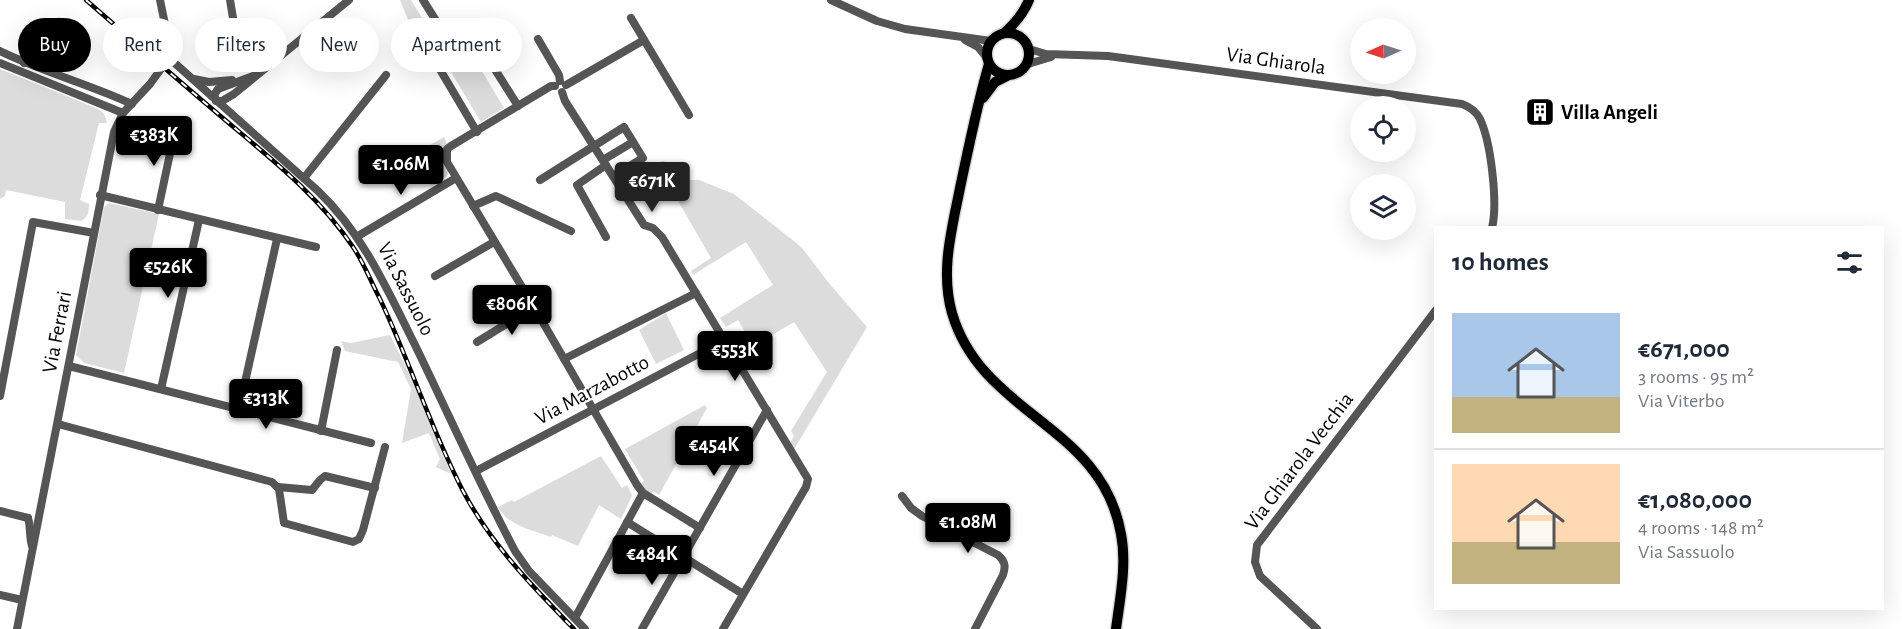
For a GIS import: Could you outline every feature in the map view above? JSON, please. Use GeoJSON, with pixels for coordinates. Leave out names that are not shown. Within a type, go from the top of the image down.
{"type":"FeatureCollection","features":[{"type":"Feature","properties":{"kind":"main road"},"geometry":{"type":"LineString","coordinates":[[1027,5],[1016,24],[991,40],[987,52],[988,61],[976,108],[947,265],[947,286],[952,311],[964,343],[986,375],[1076,449],[1094,469],[1107,489],[1118,520],[1123,553],[1116,629]]}},
{"type":"Feature","properties":{"kind":"main road"},"geometry":{"type":"LineString","coordinates":[[1023,38],[1027,5]]}},
{"type":"Feature","properties":{"kind":"main road"},"geometry":{"type":"LineString","coordinates":[[976,108],[995,82],[1019,73],[1028,64],[1029,49],[1023,38],[1017,34],[1003,33]]}},
{"type":"Feature","properties":{"kind":"main road"},"geometry":{"type":"LineString","coordinates":[[988,61],[994,70],[1007,76]]}},
{"type":"Feature","properties":{"kind":"street"},"geometry":{"type":"LineString","coordinates":[[160,0],[164,18]]}},
{"type":"Feature","properties":{"kind":"street"},"geometry":{"type":"LineString","coordinates":[[230,0],[233,18]]}},
{"type":"Feature","properties":{"kind":"street"},"geometry":{"type":"LineString","coordinates":[[258,74],[218,89],[214,95],[216,101],[226,99],[258,74],[349,0]]}},
{"type":"Feature","properties":{"kind":"street"},"geometry":{"type":"LineString","coordinates":[[423,0],[434,18]]}},
{"type":"Feature","properties":{"kind":"street"},"geometry":{"type":"LineString","coordinates":[[831,0],[848,4],[877,21],[905,28],[991,40]]}},
{"type":"Feature","properties":{"kind":"street"},"geometry":{"type":"LineString","coordinates":[[631,18],[689,115]]}},
{"type":"Feature","properties":{"kind":"street"},"geometry":{"type":"LineString","coordinates":[[959,37],[978,47],[988,61]]}},
{"type":"Feature","properties":{"kind":"street"},"geometry":{"type":"LineString","coordinates":[[538,39],[559,75],[565,101],[644,225],[653,228],[662,237],[806,475],[808,483],[723,629]]}},
{"type":"Feature","properties":{"kind":"street"},"geometry":{"type":"LineString","coordinates":[[644,40],[561,86],[550,86],[447,149],[447,162],[643,493],[700,528]]}},
{"type":"Feature","properties":{"kind":"street","name":"Via Ghiarola"},"geometry":{"type":"LineString","coordinates":[[1029,49],[1057,55],[1108,56],[1462,104],[1470,107],[1476,113],[1483,128],[1493,184],[1495,208],[1492,226]]}},
{"type":"Feature","properties":{"kind":"street"},"geometry":{"type":"LineString","coordinates":[[0,51],[18,60]]}},
{"type":"Feature","properties":{"kind":"street","name":"Via Ghiarola"},"geometry":{"type":"LineString","coordinates":[[1028,64],[1057,55]]}},
{"type":"Feature","properties":{"kind":"street"},"geometry":{"type":"LineString","coordinates":[[0,63],[123,113]]}},
{"type":"Feature","properties":{"kind":"street","name":"Via Sassuolo"},"geometry":{"type":"LineString","coordinates":[[183,70],[304,178],[330,203],[358,236],[521,561],[585,629]]}},
{"type":"Feature","properties":{"kind":"street"},"geometry":{"type":"LineString","coordinates":[[47,72],[103,90],[132,104]]}},
{"type":"Feature","properties":{"kind":"street","name":"Via Ferrari"},"geometry":{"type":"LineString","coordinates":[[17,629],[114,132],[123,113],[158,72]]}},
{"type":"Feature","properties":{"kind":"street"},"geometry":{"type":"LineString","coordinates":[[441,72],[477,132]]}},
{"type":"Feature","properties":{"kind":"street"},"geometry":{"type":"LineString","coordinates":[[497,72],[518,106]]}},
{"type":"Feature","properties":{"kind":"street"},"geometry":{"type":"LineString","coordinates":[[304,178],[386,75]]}},
{"type":"Feature","properties":{"kind":"street"},"geometry":{"type":"LineString","coordinates":[[192,78],[209,82],[244,79]]}},
{"type":"Feature","properties":{"kind":"street"},"geometry":{"type":"LineString","coordinates":[[230,114],[231,105],[239,89]]}},
{"type":"Feature","properties":{"kind":"street"},"geometry":{"type":"LineString","coordinates":[[540,180],[624,127],[643,158],[613,176]]}},
{"type":"Feature","properties":{"kind":"street"},"geometry":{"type":"LineString","coordinates":[[158,210],[175,130]]}},
{"type":"Feature","properties":{"kind":"street"},"geometry":{"type":"LineString","coordinates":[[606,237],[577,185],[633,142]]}},
{"type":"Feature","properties":{"kind":"street"},"geometry":{"type":"LineString","coordinates":[[358,236],[456,178]]}},
{"type":"Feature","properties":{"kind":"street"},"geometry":{"type":"LineString","coordinates":[[100,195],[316,247]]}},
{"type":"Feature","properties":{"kind":"street"},"geometry":{"type":"LineString","coordinates":[[473,206],[496,196],[571,231]]}},
{"type":"Feature","properties":{"kind":"street"},"geometry":{"type":"LineString","coordinates":[[161,389],[199,220]]}},
{"type":"Feature","properties":{"kind":"street"},"geometry":{"type":"LineString","coordinates":[[0,396],[33,222],[94,233]]}},
{"type":"Feature","properties":{"kind":"street"},"geometry":{"type":"LineString","coordinates":[[238,409],[277,239]]}},
{"type":"Feature","properties":{"kind":"street"},"geometry":{"type":"LineString","coordinates":[[435,276],[494,242]]}},
{"type":"Feature","properties":{"kind":"street"},"geometry":{"type":"LineString","coordinates":[[564,359],[696,293]]}},
{"type":"Feature","properties":{"kind":"street"},"geometry":{"type":"LineString","coordinates":[[477,342],[534,307]]}},
{"type":"Feature","properties":{"kind":"street","name":"Via Ghiarola Vecchia"},"geometry":{"type":"LineString","coordinates":[[1317,629],[1260,576],[1255,562],[1257,545],[1434,313]]}},
{"type":"Feature","properties":{"kind":"street","name":"Via Marzabotto"},"geometry":{"type":"LineString","coordinates":[[476,471],[725,340]]}},
{"type":"Feature","properties":{"kind":"street"},"geometry":{"type":"LineString","coordinates":[[321,431],[337,350]]}},
{"type":"Feature","properties":{"kind":"street"},"geometry":{"type":"LineString","coordinates":[[69,366],[371,443]]}},
{"type":"Feature","properties":{"kind":"street"},"geometry":{"type":"LineString","coordinates":[[642,629],[767,410]]}},
{"type":"Feature","properties":{"kind":"street"},"geometry":{"type":"LineString","coordinates":[[58,424],[272,482],[278,487],[312,490],[325,476],[375,488]]}},
{"type":"Feature","properties":{"kind":"street"},"geometry":{"type":"LineString","coordinates":[[278,487],[284,523],[353,542],[359,539],[363,530],[385,447]]}},
{"type":"Feature","properties":{"kind":"street"},"geometry":{"type":"LineString","coordinates":[[28,518],[34,513],[37,501],[44,491]]}},
{"type":"Feature","properties":{"kind":"street"},"geometry":{"type":"LineString","coordinates":[[575,618],[643,493]]}},
{"type":"Feature","properties":{"kind":"street"},"geometry":{"type":"LineString","coordinates":[[902,496],[917,513],[998,555],[1005,562],[1003,575],[975,629]]}},
{"type":"Feature","properties":{"kind":"street"},"geometry":{"type":"LineString","coordinates":[[0,511],[28,518]]}},
{"type":"Feature","properties":{"kind":"street"},"geometry":{"type":"LineString","coordinates":[[28,518],[31,526],[29,537],[33,549]]}},
{"type":"Feature","properties":{"kind":"street"},"geometry":{"type":"LineString","coordinates":[[627,522],[743,594]]}},
{"type":"Feature","properties":{"kind":"street"},"geometry":{"type":"LineString","coordinates":[[0,595],[22,600]]}},
{"type":"Feature","properties":{"kind":"shaded area"},"geometry":{"type":"Polygon","coordinates":[[[400,0],[411,0],[422,18],[407,18],[400,0]]]}},
{"type":"Feature","properties":{"kind":"shaded area"},"geometry":{"type":"Polygon","coordinates":[[[0,69],[96,108],[105,116],[107,123],[99,123],[80,200],[89,204],[88,214],[81,221],[65,219],[65,202],[6,190],[5,196],[0,199],[0,69]]]}},
{"type":"Feature","properties":{"kind":"shaded area"},"geometry":{"type":"Polygon","coordinates":[[[451,72],[482,72],[504,108],[481,122],[451,72]]]}},
{"type":"Feature","properties":{"kind":"shaded area"},"geometry":{"type":"Polygon","coordinates":[[[444,137],[447,144],[442,154],[449,170],[447,176],[431,186],[413,155],[444,137]]]}},
{"type":"Feature","properties":{"kind":"shaded area"},"geometry":{"type":"Polygon","coordinates":[[[662,161],[670,163],[671,173],[690,180],[699,180],[734,194],[794,241],[867,327],[793,451],[789,444],[794,436],[791,431],[827,372],[794,322],[742,353],[736,343],[747,335],[738,320],[726,327],[720,318],[773,285],[746,242],[693,275],[691,271],[711,258],[663,175],[656,177],[649,175],[646,171],[662,161]]]}},
{"type":"Feature","properties":{"kind":"shaded area"},"geometry":{"type":"Polygon","coordinates":[[[109,203],[159,214],[124,373],[84,363],[76,355],[104,207],[109,203]]]}},
{"type":"Feature","properties":{"kind":"shaded area"},"geometry":{"type":"Polygon","coordinates":[[[666,313],[684,350],[656,364],[639,330],[666,313]]]}},
{"type":"Feature","properties":{"kind":"shaded area"},"geometry":{"type":"Polygon","coordinates":[[[390,335],[408,371],[451,474],[436,467],[440,459],[429,433],[402,443],[411,389],[398,362],[345,351],[341,341],[351,343],[390,335]]]}},
{"type":"Feature","properties":{"kind":"shaded area"},"geometry":{"type":"Polygon","coordinates":[[[705,405],[707,408],[659,495],[653,491],[650,496],[638,485],[644,481],[625,449],[705,405]]]}},
{"type":"Feature","properties":{"kind":"shaded area"},"geometry":{"type":"Polygon","coordinates":[[[601,456],[622,488],[627,485],[632,495],[621,519],[599,505],[578,546],[514,523],[498,507],[512,500],[514,502],[601,456]]]}},
{"type":"Feature","properties":{"kind":"railway"},"geometry":{"type":"LineString","coordinates":[[86,0],[276,163],[340,228],[361,259],[441,444],[474,510],[513,564],[574,629]]}},
{"type":"Feature","properties":{"kind":"place","name":"Villa Angeli"},"geometry":{"type":"Point","coordinates":[1540,112]}}]}
